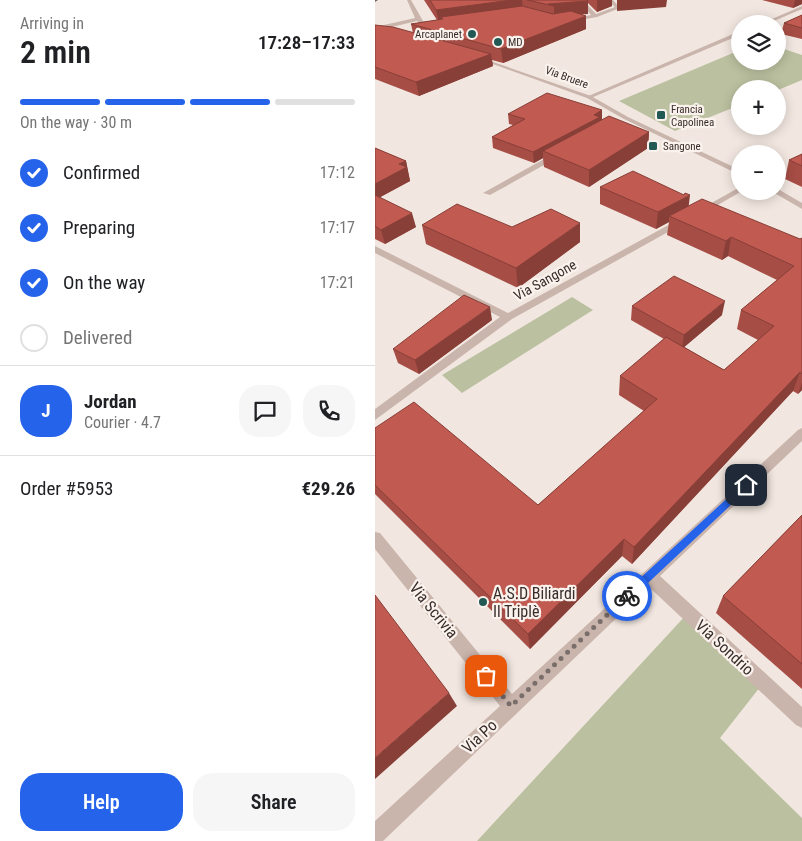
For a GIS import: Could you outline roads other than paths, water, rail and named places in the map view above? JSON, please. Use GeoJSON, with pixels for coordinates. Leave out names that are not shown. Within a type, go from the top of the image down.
{"type":"FeatureCollection","features":[{"type":"Feature","properties":{"kind":"street"},"geometry":{"type":"LineString","coordinates":[[409,0],[417,19],[424,26],[446,26]]}},
{"type":"Feature","properties":{"kind":"street"},"geometry":{"type":"LineString","coordinates":[[580,0],[595,16]]}},
{"type":"Feature","properties":{"kind":"street"},"geometry":{"type":"LineString","coordinates":[[561,22],[595,16],[618,8],[610,0]]}},
{"type":"Feature","properties":{"kind":"street"},"geometry":{"type":"LineString","coordinates":[[783,15],[802,7]]}},
{"type":"Feature","properties":{"kind":"street"},"geometry":{"type":"LineString","coordinates":[[375,30],[417,19]]}},
{"type":"Feature","properties":{"kind":"street"},"geometry":{"type":"LineString","coordinates":[[375,30],[384,33]]}},
{"type":"Feature","properties":{"kind":"street"},"geometry":{"type":"LineString","coordinates":[[589,96],[731,37]]}},
{"type":"Feature","properties":{"kind":"street","name":"Via Bruere"},"geometry":{"type":"LineString","coordinates":[[469,55],[589,96],[626,118],[731,169]]}},
{"type":"Feature","properties":{"kind":"street"},"geometry":{"type":"LineString","coordinates":[[618,123],[626,118]]}},
{"type":"Feature","properties":{"kind":"street"},"geometry":{"type":"LineString","coordinates":[[487,193],[566,151]]}},
{"type":"Feature","properties":{"kind":"street","name":"Via Sangone"},"geometry":{"type":"LineString","coordinates":[[375,415],[508,317],[731,194]]}},
{"type":"Feature","properties":{"kind":"street"},"geometry":{"type":"LineString","coordinates":[[786,197],[802,206]]}},
{"type":"Feature","properties":{"kind":"street"},"geometry":{"type":"LineString","coordinates":[[375,249],[508,317]]}},
{"type":"Feature","properties":{"kind":"street","name":"Via Po"},"geometry":{"type":"LineString","coordinates":[[375,835],[802,433]]}},
{"type":"Feature","properties":{"kind":"street","name":"Via Scrivia"},"geometry":{"type":"LineString","coordinates":[[375,538],[511,706]]}},
{"type":"Feature","properties":{"kind":"street","name":"Via Sondrio"},"geometry":{"type":"LineString","coordinates":[[649,576],[802,719]]}},
{"type":"Feature","properties":{"kind":"place","name":"Arcaplanet"},"geometry":{"type":"Point","coordinates":[472,34]}},
{"type":"Feature","properties":{"kind":"place","name":"MD"},"geometry":{"type":"Point","coordinates":[498,42]}},
{"type":"Feature","properties":{"kind":"place","name":"Francia Capolinea"},"geometry":{"type":"Point","coordinates":[661,115]}},
{"type":"Feature","properties":{"kind":"place","name":"Sangone"},"geometry":{"type":"Point","coordinates":[653,146]}},
{"type":"Feature","properties":{"kind":"place","name":"A.S.D Biliardi Il Triplè"},"geometry":{"type":"Point","coordinates":[483,602]}}]}
